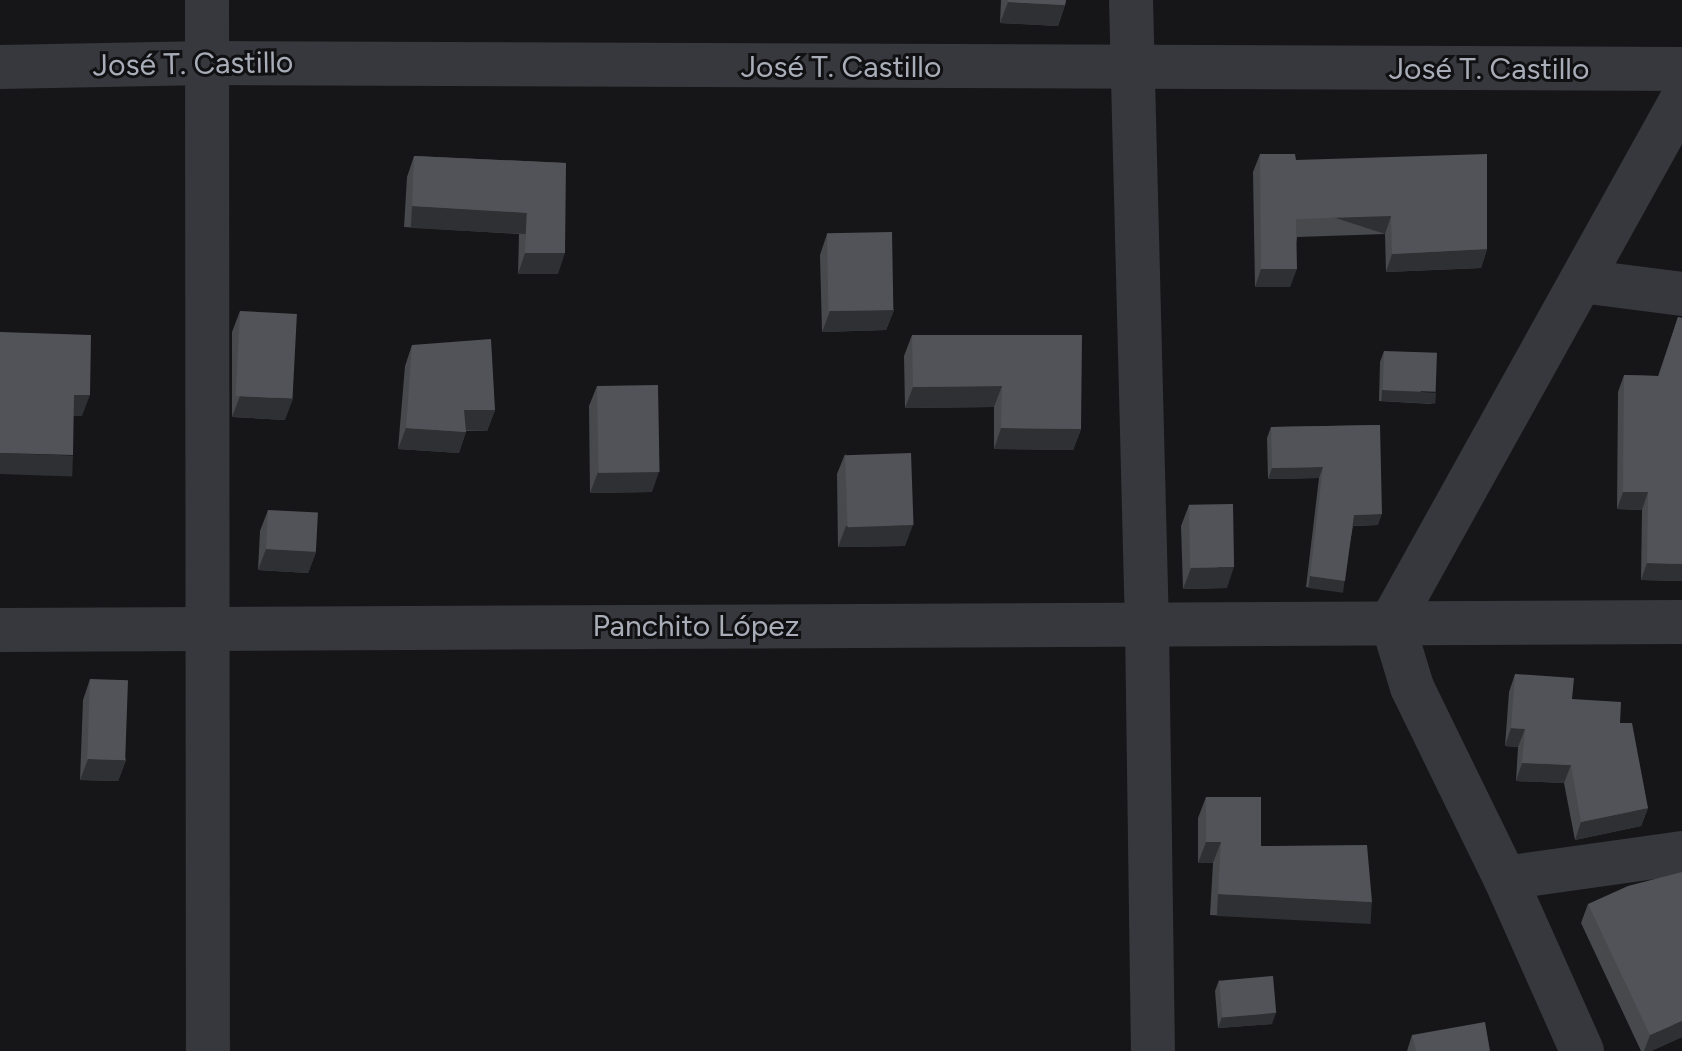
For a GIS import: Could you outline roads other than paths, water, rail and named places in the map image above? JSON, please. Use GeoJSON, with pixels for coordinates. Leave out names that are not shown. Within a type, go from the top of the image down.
{"type":"FeatureCollection","features":[{"type":"Feature","properties":{"kind":"street"},"geometry":{"type":"LineString","coordinates":[[207,0],[208,1051]]}},
{"type":"Feature","properties":{"kind":"street"},"geometry":{"type":"LineString","coordinates":[[1131,0],[1147,626],[1153,1051]]}},
{"type":"Feature","properties":{"kind":"street","name":"José T. Castillo"},"geometry":{"type":"LineString","coordinates":[[0,67],[207,63],[1682,69]]}},
{"type":"Feature","properties":{"kind":"street"},"geometry":{"type":"LineString","coordinates":[[1582,1051],[1505,878],[1412,687],[1392,621],[1682,99]]}},
{"type":"Feature","properties":{"kind":"street"},"geometry":{"type":"LineString","coordinates":[[1581,281],[1682,294]]}},
{"type":"Feature","properties":{"kind":"street","name":"Panchito López"},"geometry":{"type":"LineString","coordinates":[[0,630],[1682,622]]}},
{"type":"Feature","properties":{"kind":"street"},"geometry":{"type":"LineString","coordinates":[[1505,878],[1682,853]]}}]}
